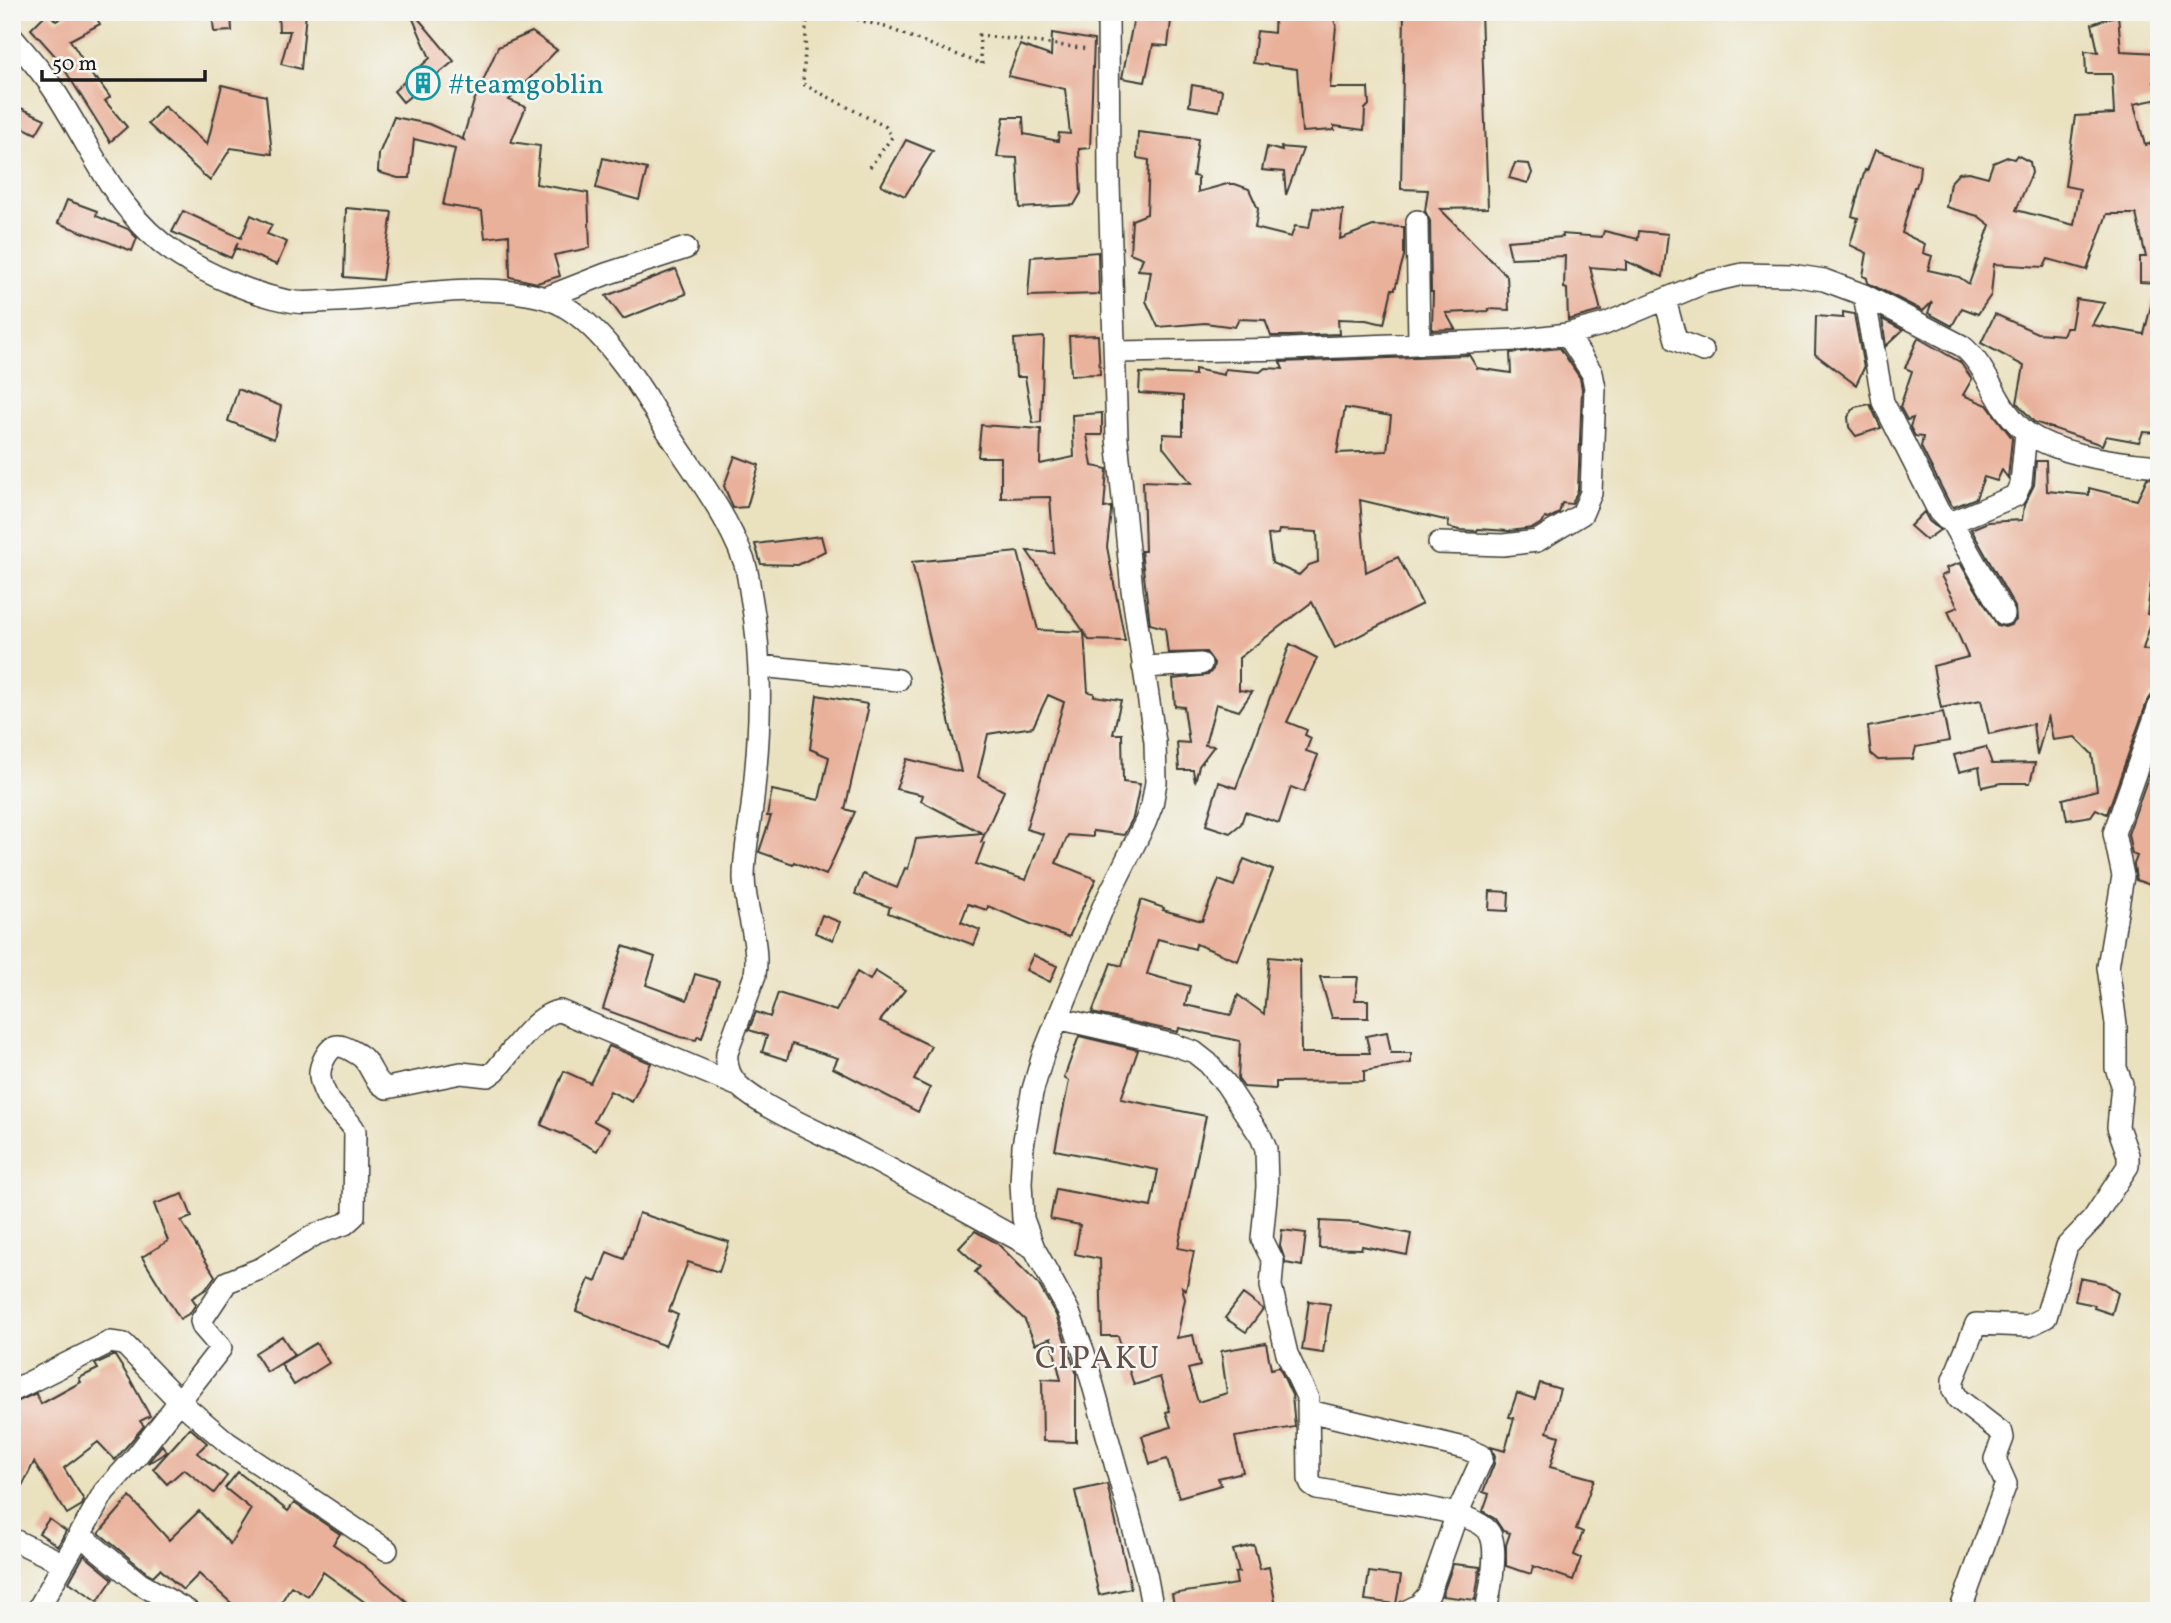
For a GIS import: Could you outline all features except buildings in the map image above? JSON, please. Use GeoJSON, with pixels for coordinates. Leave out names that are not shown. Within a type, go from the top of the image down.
{"type":"FeatureCollection","features":[{"type":"Feature","properties":{"kind":"street"},"geometry":{"type":"LineString","coordinates":[[1108,12],[1109,183],[1117,438],[1124,527],[1155,742],[1156,782],[1152,805],[1103,907],[1042,1055],[1023,1146],[1021,1182],[1023,1219],[1034,1248],[1064,1301],[1084,1353],[1146,1574],[1153,1611]]}},
{"type":"Feature","properties":{"kind":"street"},"geometry":{"type":"LineString","coordinates":[[12,37],[51,86],[114,193],[133,218],[177,254],[235,285],[297,303],[357,300],[455,289],[519,293],[545,298],[567,308],[597,334],[643,391],[723,514],[746,564],[754,612],[760,666],[752,808],[746,836],[744,876],[757,964],[727,1053],[727,1064],[738,1086]]}},
{"type":"Feature","properties":{"kind":"street"},"geometry":{"type":"LineString","coordinates":[[1417,221],[1419,342]]}},
{"type":"Feature","properties":{"kind":"street"},"geometry":{"type":"LineString","coordinates":[[545,298],[685,248]]}},
{"type":"Feature","properties":{"kind":"street"},"geometry":{"type":"LineString","coordinates":[[1116,352],[1290,349],[1518,340],[1567,334],[1605,324],[1704,283],[1743,274],[1791,275],[1824,280],[1864,295],[1962,346],[1971,353],[1993,391],[2026,432],[2070,451],[2102,459],[2159,466]]}},
{"type":"Feature","properties":{"kind":"street"},"geometry":{"type":"LineString","coordinates":[[1864,295],[1883,402],[1939,512],[1951,521],[2004,614]]}},
{"type":"Feature","properties":{"kind":"street"},"geometry":{"type":"LineString","coordinates":[[1665,300],[1676,340],[1703,351]]}},
{"type":"Feature","properties":{"kind":"street"},"geometry":{"type":"LineString","coordinates":[[1439,543],[1512,544],[1537,541],[1582,514],[1591,493],[1595,388],[1592,373],[1567,334]]}},
{"type":"Feature","properties":{"kind":"street"},"geometry":{"type":"LineString","coordinates":[[1951,521],[2015,496],[2021,483],[2026,432]]}},
{"type":"Feature","properties":{"kind":"street"},"geometry":{"type":"LineString","coordinates":[[1143,667],[1201,664]]}},
{"type":"Feature","properties":{"kind":"street"},"geometry":{"type":"LineString","coordinates":[[760,666],[898,680]]}},
{"type":"Feature","properties":{"kind":"street"},"geometry":{"type":"LineString","coordinates":[[1960,1611],[2006,1484],[1995,1459],[2003,1438],[2002,1433],[1958,1399],[1952,1390],[1953,1380],[1976,1324],[2028,1326],[2046,1317],[2067,1246],[2093,1219],[2128,1166],[2128,1155],[2118,1128],[2122,1084],[2116,1068],[2116,1024],[2108,967],[2123,876],[2114,833],[2159,706]]}},
{"type":"Feature","properties":{"kind":"street"},"geometry":{"type":"LineString","coordinates":[[37,1611],[104,1492],[180,1402],[219,1350],[201,1321],[224,1285],[262,1268],[316,1234],[345,1224],[354,1216],[355,1131],[326,1095],[320,1079],[326,1057],[340,1046],[365,1060],[379,1083],[387,1088],[461,1073],[488,1076],[528,1032],[551,1013],[560,1011],[738,1086],[763,1103],[860,1152],[1034,1248]]}},
{"type":"Feature","properties":{"kind":"street"},"geometry":{"type":"LineString","coordinates":[[1057,1017],[1194,1052],[1220,1077],[1248,1115],[1266,1149],[1267,1187],[1262,1239],[1273,1261],[1271,1286],[1287,1354],[1296,1377],[1306,1392],[1310,1410],[1309,1479],[1314,1488],[1457,1514],[1486,1528],[1492,1538],[1492,1581],[1486,1611]]}},
{"type":"Feature","properties":{"kind":"street"},"geometry":{"type":"LineString","coordinates":[[12,1391],[110,1342],[117,1341],[124,1344],[180,1402],[228,1443],[387,1550]]}},
{"type":"Feature","properties":{"kind":"street"},"geometry":{"type":"LineString","coordinates":[[1310,1410],[1476,1452],[1482,1459],[1457,1514],[1429,1594],[1419,1605],[1407,1611]]}},
{"type":"Feature","properties":{"kind":"street"},"geometry":{"type":"LineString","coordinates":[[79,1534],[139,1583],[188,1611]]}},
{"type":"Feature","properties":{"kind":"street"},"geometry":{"type":"LineString","coordinates":[[12,1539],[62,1563]]}},
{"type":"Feature","properties":{"kind":"path"},"geometry":{"type":"LineString","coordinates":[[821,12],[807,15],[803,84],[886,127],[892,137],[870,167]]}},
{"type":"Feature","properties":{"kind":"path"},"geometry":{"type":"LineString","coordinates":[[830,12],[885,27],[982,64],[979,35],[1108,51]]}},
{"type":"Feature","properties":{"kind":"place","name":"#teamgoblin"},"geometry":{"type":"Point","coordinates":[423,83]}},
{"type":"Feature","properties":{"kind":"district","name":"CIPAKU"},"geometry":{"type":"Point","coordinates":[1098,1357]}}]}
